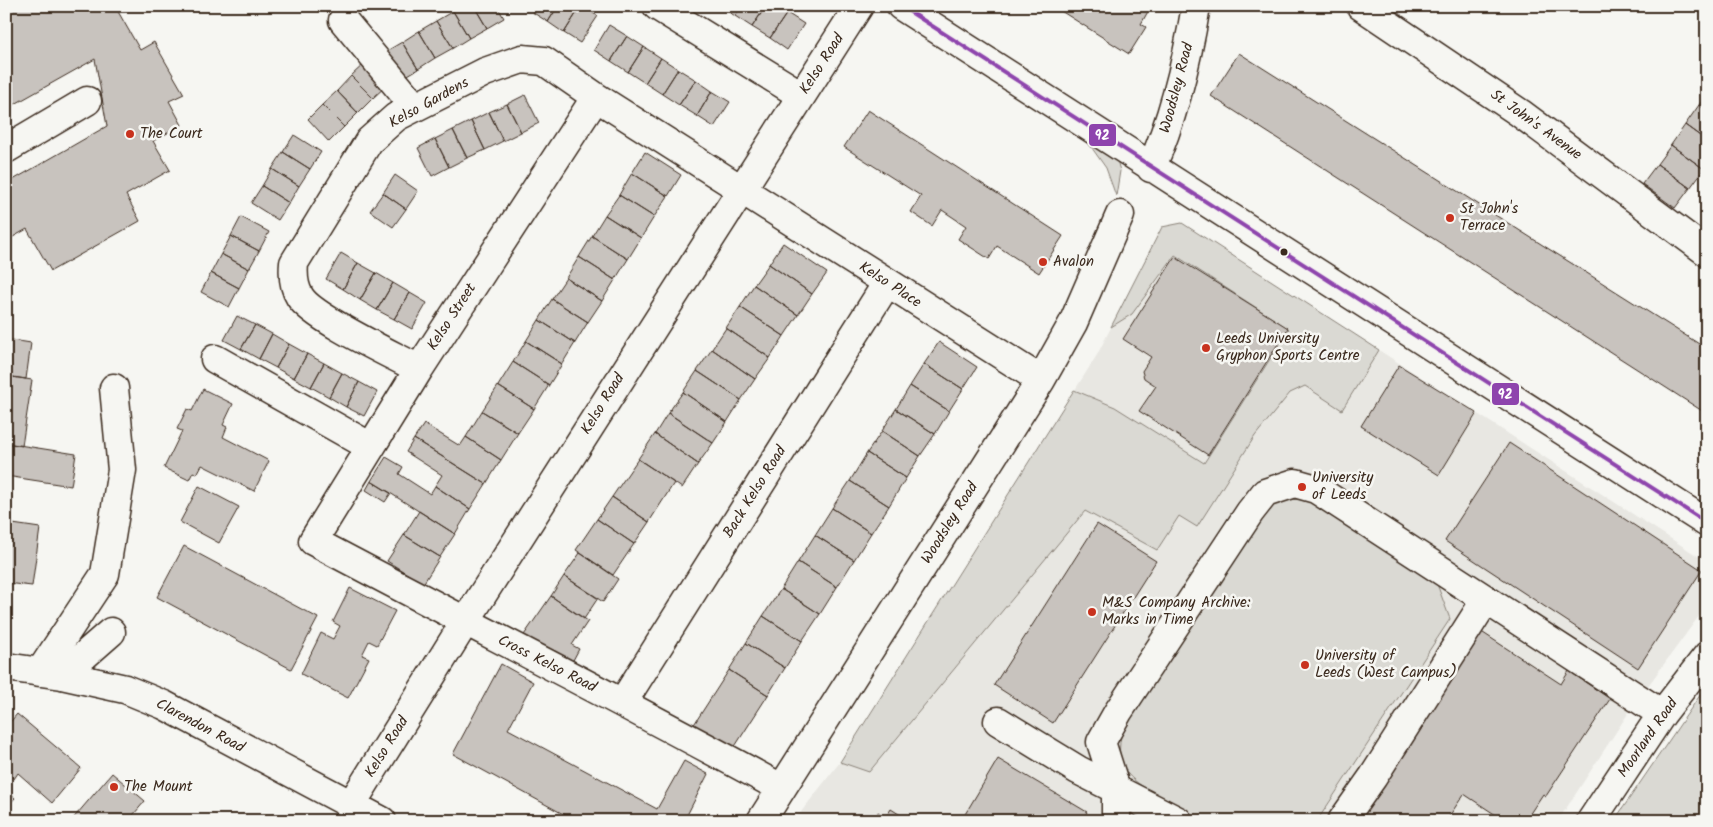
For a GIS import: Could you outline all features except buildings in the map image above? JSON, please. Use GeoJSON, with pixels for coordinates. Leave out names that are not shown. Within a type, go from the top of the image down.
{"type":"FeatureCollection","features":[{"type":"Feature","properties":{"kind":"street"},"geometry":{"type":"LineString","coordinates":[[657,6],[801,94]]}},
{"type":"Feature","properties":{"kind":"street","name":"Kelso Road"},"geometry":{"type":"LineString","coordinates":[[351,805],[464,622],[859,6]]}},
{"type":"Feature","properties":{"kind":"street"},"geometry":{"type":"LineString","coordinates":[[902,6],[1151,168],[1707,523]]}},
{"type":"Feature","properties":{"kind":"street","name":"Woodsley Road"},"geometry":{"type":"LineString","coordinates":[[1151,168],[1165,137],[1190,41],[1196,6]]}},
{"type":"Feature","properties":{"kind":"street","name":"St John's Avenue"},"geometry":{"type":"LineString","coordinates":[[1361,6],[1520,113],[1707,252]]}},
{"type":"Feature","properties":{"kind":"street"},"geometry":{"type":"LineString","coordinates":[[342,20],[415,107]]}},
{"type":"Feature","properties":{"kind":"street","name":"Kelso Gardens"},"geometry":{"type":"LineString","coordinates":[[419,369],[314,312],[299,296],[293,278],[294,263],[369,141],[396,117],[485,72],[522,59],[544,61],[596,97],[741,188]]}},
{"type":"Feature","properties":{"kind":"street","name":"Kelso Street"},"geometry":{"type":"LineString","coordinates":[[313,541],[419,369],[596,97]]}},
{"type":"Feature","properties":{"kind":"street"},"geometry":{"type":"LineString","coordinates":[[6,149],[87,101]]}},
{"type":"Feature","properties":{"kind":"street","name":"Kelso Place"},"geometry":{"type":"LineString","coordinates":[[741,188],[1041,380]]}},
{"type":"Feature","properties":{"kind":"street","name":"Woodsley Road"},"geometry":{"type":"LineString","coordinates":[[762,821],[781,788],[1041,380],[1073,323],[1120,215]]}},
{"type":"Feature","properties":{"kind":"street","name":"Back Kelso Road"},"geometry":{"type":"LineString","coordinates":[[623,702],[887,283]]}},
{"type":"Feature","properties":{"kind":"street"},"geometry":{"type":"LineString","coordinates":[[215,359],[371,447]]}},
{"type":"Feature","properties":{"kind":"street"},"geometry":{"type":"LineString","coordinates":[[51,673],[105,574],[122,470],[114,388]]}},
{"type":"Feature","properties":{"kind":"street"},"geometry":{"type":"LineString","coordinates":[[1116,821],[1116,789],[1101,742],[1118,712],[1265,493],[1295,483],[1316,489],[1662,714]]}},
{"type":"Feature","properties":{"kind":"street","name":"Cross Kelso Road"},"geometry":{"type":"LineString","coordinates":[[313,541],[464,622],[623,702],[781,788]]}},
{"type":"Feature","properties":{"kind":"street"},"geometry":{"type":"LineString","coordinates":[[1342,821],[1486,601]]}},
{"type":"Feature","properties":{"kind":"street"},"geometry":{"type":"LineString","coordinates":[[51,673],[111,632]]}},
{"type":"Feature","properties":{"kind":"street","name":"Moorland Road"},"geometry":{"type":"LineString","coordinates":[[1591,821],[1662,714],[1707,656]]}},
{"type":"Feature","properties":{"kind":"street","name":"Clarendon Road"},"geometry":{"type":"LineString","coordinates":[[6,667],[51,673],[125,689],[164,705],[382,821]]}},
{"type":"Feature","properties":{"kind":"street"},"geometry":{"type":"LineString","coordinates":[[998,721],[1078,770],[1178,821]]}},
{"type":"Feature","properties":{"kind":"shaded area"},"geometry":{"type":"Polygon","coordinates":[[[1087,141],[1117,160],[1120,171],[1116,196],[1106,168],[1087,141]]]}},
{"type":"Feature","properties":{"kind":"shaded area","name":"University of Leeds"},"geometry":{"type":"Polygon","coordinates":[[[1182,223],[1707,562],[1707,605],[1629,712],[1558,821],[794,821],[840,762],[1097,355],[1162,227],[1182,223]]]}},
{"type":"Feature","properties":{"kind":"shaded area"},"geometry":{"type":"Polygon","coordinates":[[[1182,223],[1379,350],[1342,410],[1305,386],[1290,393],[1255,436],[1197,527],[1179,516],[1157,550],[1085,511],[869,772],[840,762],[1074,390],[1115,407],[1204,463],[1289,329],[1175,255],[1132,314],[1111,327],[1162,227],[1182,223]]]}},
{"type":"Feature","properties":{"kind":"shaded area"},"geometry":{"type":"Polygon","coordinates":[[[1286,499],[1307,500],[1437,584],[1450,619],[1317,821],[1148,821],[1167,801],[1135,780],[1122,765],[1120,743],[1123,727],[1264,510],[1286,499]]]}},
{"type":"Feature","properties":{"kind":"shaded area"},"geometry":{"type":"Polygon","coordinates":[[[1707,685],[1707,821],[1614,821],[1707,685]]]}},
{"type":"Feature","properties":{"kind":"transit line","name":"92"},"geometry":{"type":"LineString","coordinates":[[901,6],[1707,523]]}},
{"type":"Feature","properties":{"kind":"place","name":"The Court"},"geometry":{"type":"Point","coordinates":[130,134]}},
{"type":"Feature","properties":{"kind":"place","name":"St John's Terrace"},"geometry":{"type":"Point","coordinates":[1450,218]}},
{"type":"Feature","properties":{"kind":"place","name":"Avalon"},"geometry":{"type":"Point","coordinates":[1043,262]}},
{"type":"Feature","properties":{"kind":"place","name":"Leeds University Gryphon Sports Centre"},"geometry":{"type":"Point","coordinates":[1206,348]}},
{"type":"Feature","properties":{"kind":"place","name":"University of Leeds"},"geometry":{"type":"Point","coordinates":[1302,487]}},
{"type":"Feature","properties":{"kind":"place","name":"M&S Company Archive: Marks in Time"},"geometry":{"type":"Point","coordinates":[1092,612]}},
{"type":"Feature","properties":{"kind":"place","name":"University of Leeds (West Campus)"},"geometry":{"type":"Point","coordinates":[1305,665]}},
{"type":"Feature","properties":{"kind":"place","name":"The Mount"},"geometry":{"type":"Point","coordinates":[114,787]}}]}
